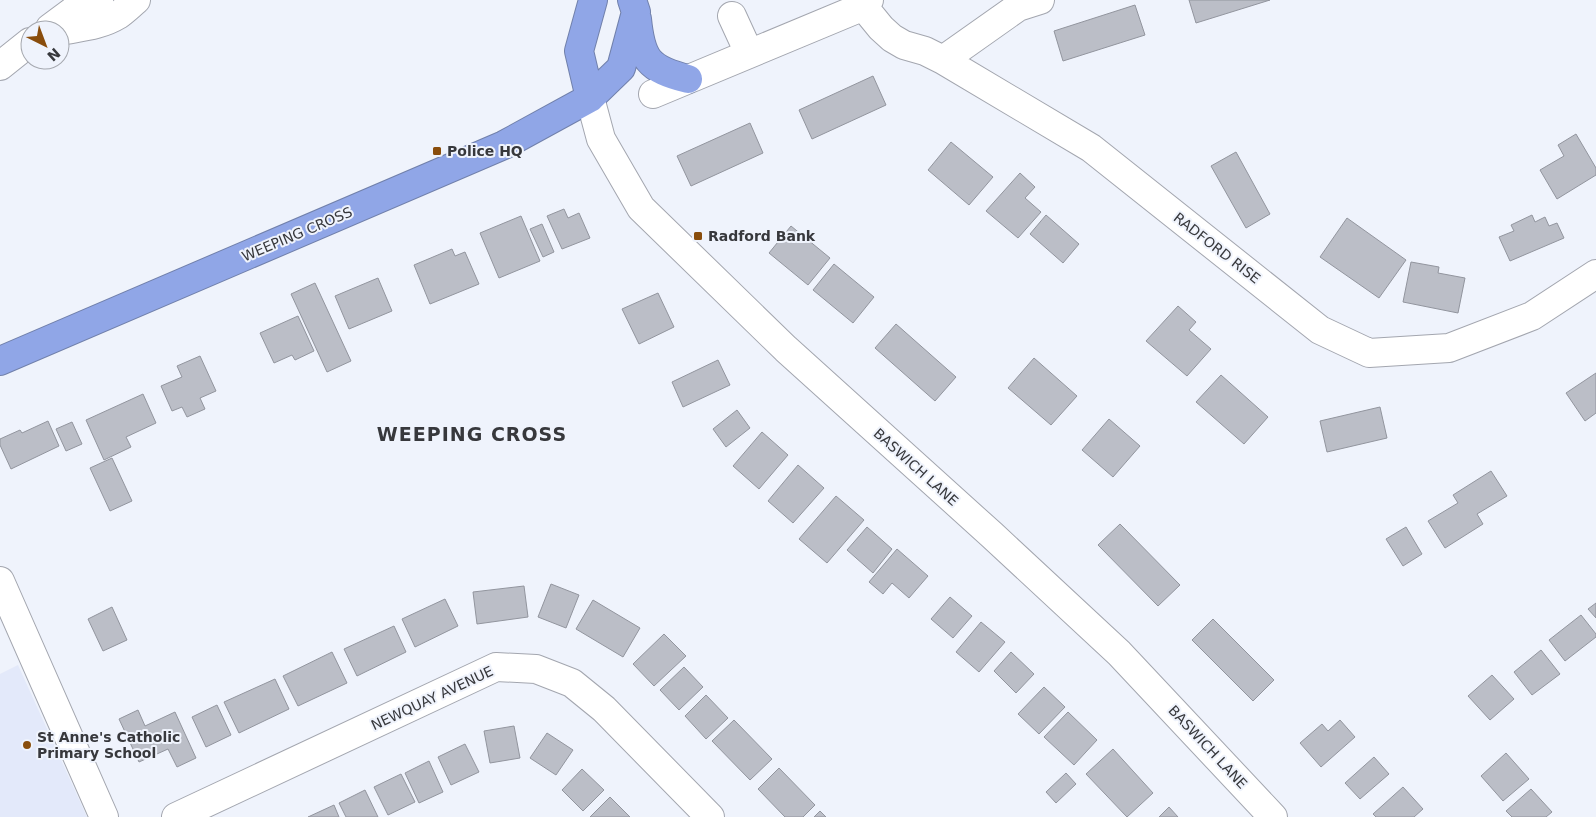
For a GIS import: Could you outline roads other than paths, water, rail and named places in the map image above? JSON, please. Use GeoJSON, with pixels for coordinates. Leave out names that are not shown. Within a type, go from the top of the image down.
{"type":"FeatureCollection","features":[{"type":"Feature","properties":{"kind":"highway"},"geometry":{"type":"LineString","coordinates":[[590,98],[580,51],[593,0]]}},
{"type":"Feature","properties":{"kind":"highway"},"geometry":{"type":"LineString","coordinates":[[634,6],[639,41],[646,56],[656,67],[668,74],[688,79]]}},
{"type":"Feature","properties":{"kind":"highway","name":"WEEPING CROSS"},"geometry":{"type":"LineString","coordinates":[[0,361],[504,145],[590,98],[621,68],[634,6]]}},
{"type":"Feature","properties":{"kind":"street"},"geometry":{"type":"LineString","coordinates":[[61,20],[73,11],[99,0]]}},
{"type":"Feature","properties":{"kind":"street"},"geometry":{"type":"LineString","coordinates":[[70,29],[109,20],[120,14],[136,0]]}},
{"type":"Feature","properties":{"kind":"street"},"geometry":{"type":"LineString","coordinates":[[943,60],[1018,7],[1040,0]]}},
{"type":"Feature","properties":{"kind":"street"},"geometry":{"type":"LineString","coordinates":[[654,94],[866,3]]}},
{"type":"Feature","properties":{"kind":"street","name":"RADFORD RISE"},"geometry":{"type":"LineString","coordinates":[[866,3],[881,28],[892,38],[904,45],[924,51],[943,60],[1091,148],[1320,330],[1369,353],[1449,348],[1532,316],[1596,274]]}},
{"type":"Feature","properties":{"kind":"street"},"geometry":{"type":"LineString","coordinates":[[732,16],[749,53]]}},
{"type":"Feature","properties":{"kind":"street"},"geometry":{"type":"LineString","coordinates":[[0,66],[20,50]]}},
{"type":"Feature","properties":{"kind":"street","name":"BASWICH LANE"},"geometry":{"type":"LineString","coordinates":[[590,98],[601,139],[641,208],[786,349],[1119,652],[1273,817]]}},
{"type":"Feature","properties":{"kind":"street"},"geometry":{"type":"LineString","coordinates":[[0,581],[104,817]]}},
{"type":"Feature","properties":{"kind":"street","name":"NEWQUAY AVENUE"},"geometry":{"type":"LineString","coordinates":[[176,817],[496,667],[536,669],[572,683],[604,709],[710,817]]}},
{"type":"Feature","properties":{"kind":"place","name":"Police HQ"},"geometry":{"type":"Point","coordinates":[437,151]}},
{"type":"Feature","properties":{"kind":"place","name":"Radford Bank"},"geometry":{"type":"Point","coordinates":[698,236]}},
{"type":"Feature","properties":{"kind":"place","name":"St Anne's Catholic Primary School"},"geometry":{"type":"Point","coordinates":[27,745]}},
{"type":"Feature","properties":{"kind":"district","name":"WEEPING CROSS"},"geometry":{"type":"Point","coordinates":[472,434]}}]}
